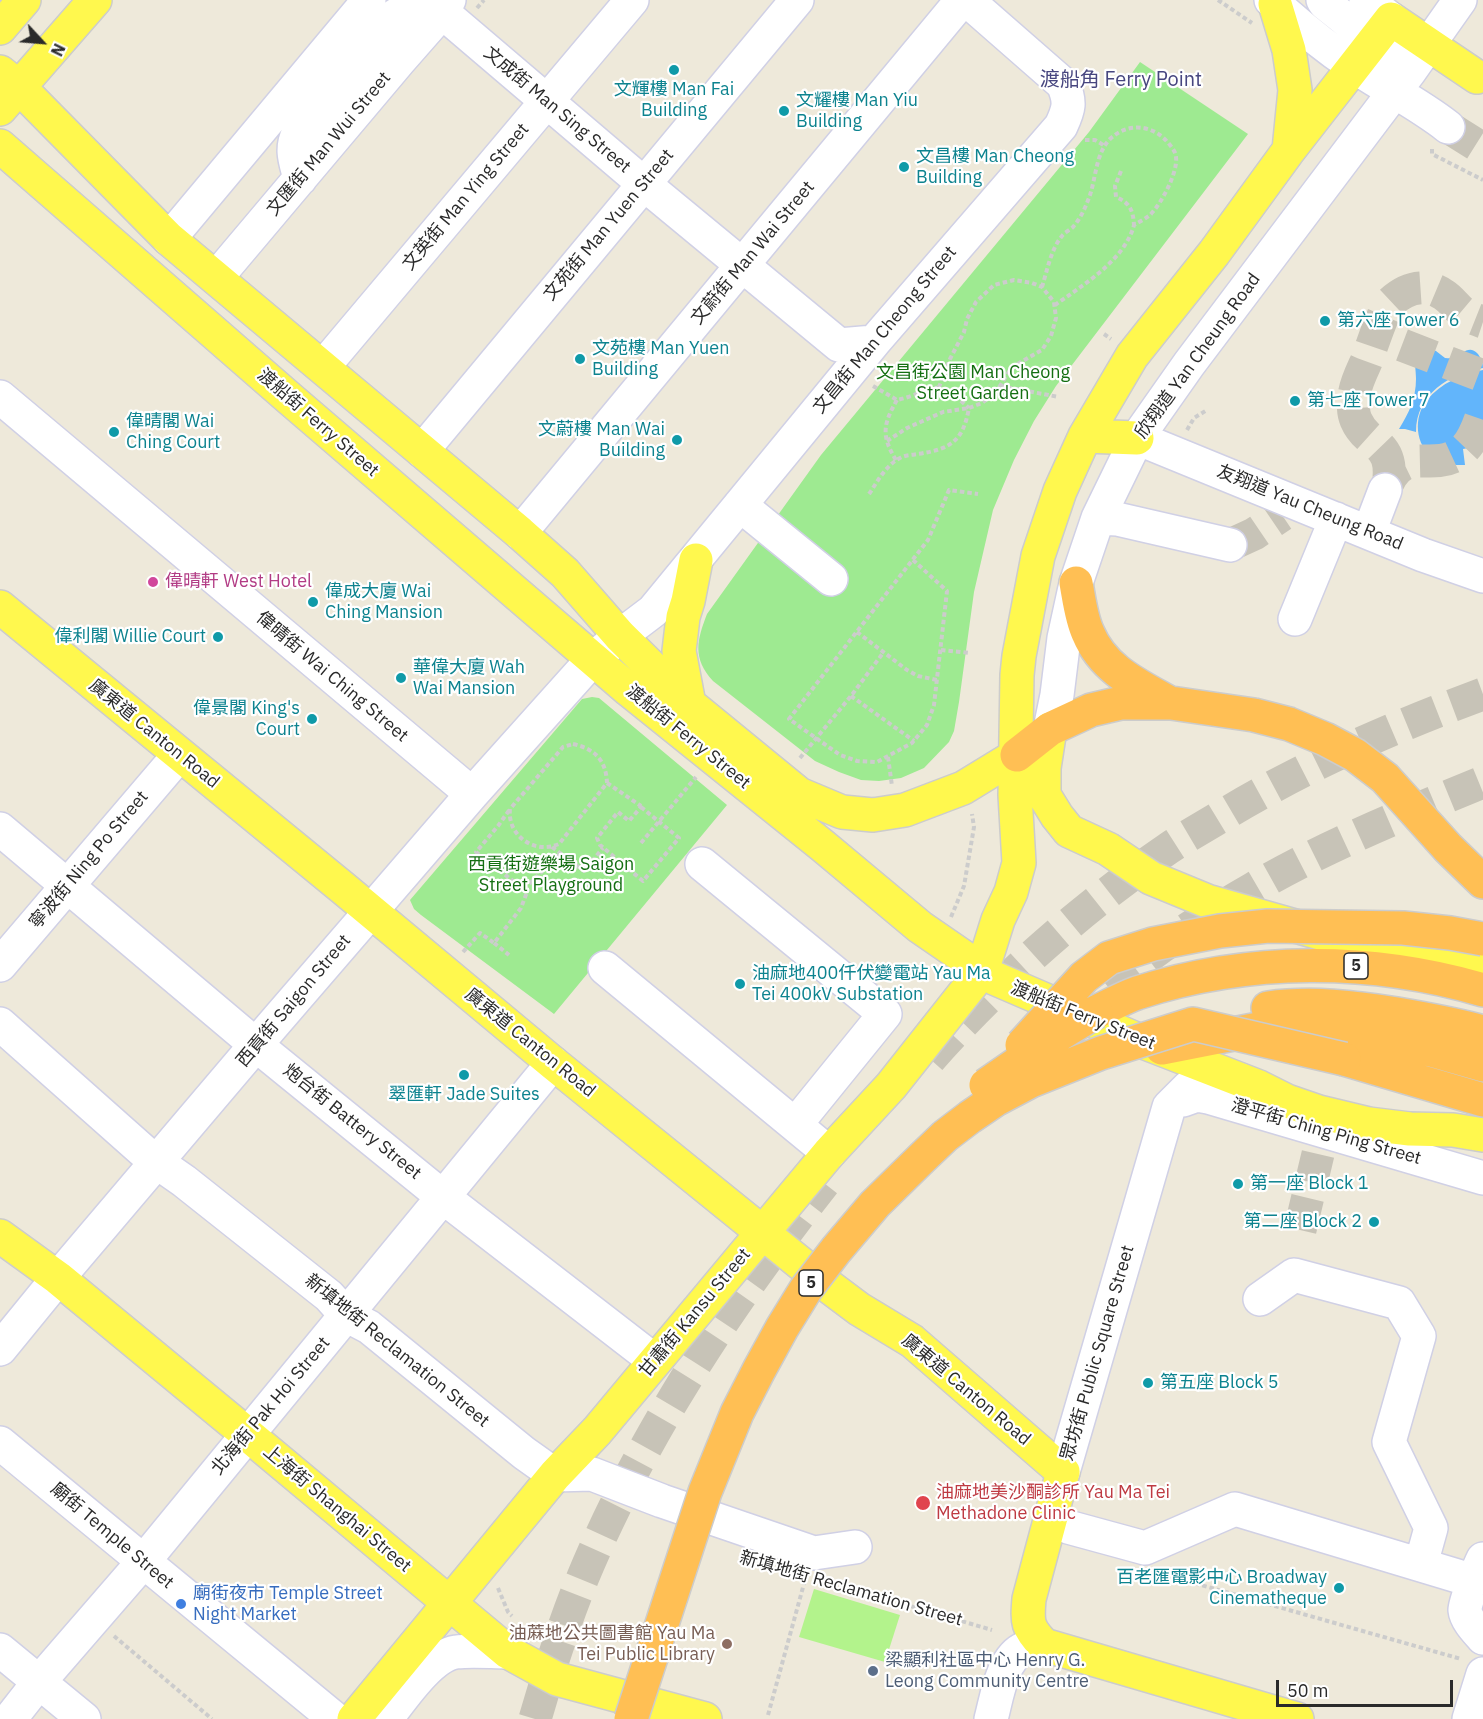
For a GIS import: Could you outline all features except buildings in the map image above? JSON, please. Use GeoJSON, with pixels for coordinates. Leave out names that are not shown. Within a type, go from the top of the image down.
{"type":"FeatureCollection","features":[{"type":"Feature","properties":{"kind":"highway"},"geometry":{"type":"LineString","coordinates":[[1076,583],[1082,615],[1097,650],[1120,675],[1172,704]]}},
{"type":"Feature","properties":{"kind":"highway"},"geometry":{"type":"LineString","coordinates":[[1017,755],[1050,729],[1091,710],[1121,703],[1172,704],[1254,715],[1290,724],[1355,755],[1385,778],[1448,848],[1483,882]]}},
{"type":"Feature","properties":{"kind":"highway"},"geometry":{"type":"LineString","coordinates":[[984,1086],[1084,977],[1109,958],[1153,944],[1220,931],[1268,926],[1402,928],[1483,939]]}},
{"type":"Feature","properties":{"kind":"highway","name":"5"},"geometry":{"type":"LineString","coordinates":[[612,1719],[690,1486],[744,1363],[793,1281],[823,1240],[904,1150],[935,1124],[984,1086],[1096,1012],[1135,994],[1190,978],[1273,967],[1356,966],[1425,976],[1483,990]]}},
{"type":"Feature","properties":{"kind":"highway","name":"5"},"geometry":{"type":"LineString","coordinates":[[631,1719],[705,1492],[733,1422],[759,1370],[806,1289],[836,1250],[875,1204],[945,1136],[995,1100],[1067,1065],[1193,1024],[1232,1014],[1262,1009],[1309,1006],[1351,1007],[1458,1025],[1483,1032]]}},
{"type":"Feature","properties":{"kind":"highway"},"geometry":{"type":"LineString","coordinates":[[1193,1024],[1344,1059],[1483,1100]]}},
{"type":"Feature","properties":{"kind":"highway"},"geometry":{"type":"LineString","coordinates":[[1162,1048],[1284,1024],[1431,1050],[1483,1065]]}},
{"type":"Feature","properties":{"kind":"main road"},"geometry":{"type":"LineString","coordinates":[[0,28],[24,0]]}},
{"type":"Feature","properties":{"kind":"main road"},"geometry":{"type":"LineString","coordinates":[[7,90],[95,0]]}},
{"type":"Feature","properties":{"kind":"main road"},"geometry":{"type":"LineString","coordinates":[[1273,2],[1289,50],[1295,90],[1289,150]]}},
{"type":"Feature","properties":{"kind":"main road"},"geometry":{"type":"LineString","coordinates":[[1017,755],[1017,675],[1038,556],[1060,491],[1085,436],[1132,356],[1214,253],[1371,32],[1429,45],[1477,77]]}},
{"type":"Feature","properties":{"kind":"main road","name":"渡船街 Ferry Street"},"geometry":{"type":"LineString","coordinates":[[7,90],[169,238],[520,533],[564,573],[620,636],[689,704],[799,794],[842,812],[873,815],[905,810],[963,788],[1017,755]]}},
{"type":"Feature","properties":{"kind":"main road","name":"渡船街 Ferry Street"},"geometry":{"type":"LineString","coordinates":[[0,146],[593,659],[920,927],[982,971],[1024,992],[1249,1083],[1287,1101],[1319,1112],[1369,1124],[1410,1129],[1453,1130],[1483,1135]]}},
{"type":"Feature","properties":{"kind":"main road"},"geometry":{"type":"LineString","coordinates":[[1085,436],[1137,438]]}},
{"type":"Feature","properties":{"kind":"main road"},"geometry":{"type":"LineString","coordinates":[[689,704],[679,651],[683,617],[696,560]]}},
{"type":"Feature","properties":{"kind":"main road","name":"廣東道 Canton Road"},"geometry":{"type":"LineString","coordinates":[[0,607],[553,1063],[831,1288],[859,1309],[912,1341],[1063,1472]]}},
{"type":"Feature","properties":{"kind":"main road","name":"欣翔道 Yan Cheung Road"},"geometry":{"type":"LineString","coordinates":[[1050,729],[1044,768],[1044,795],[1057,816],[1069,831],[1108,849],[1151,878],[1207,901],[1416,960],[1483,971]]}},
{"type":"Feature","properties":{"kind":"main road","name":"甘肅街 Kansu Street"},"geometry":{"type":"LineString","coordinates":[[354,1719],[555,1475],[597,1431],[829,1153],[891,1086],[982,971],[998,920],[1011,892],[1019,863],[1015,795],[1017,755]]}},
{"type":"Feature","properties":{"kind":"main road"},"geometry":{"type":"LineString","coordinates":[[1249,1083],[1286,1120]]}},
{"type":"Feature","properties":{"kind":"main road","name":"上海街 Shanghai Street"},"geometry":{"type":"LineString","coordinates":[[0,1236],[58,1278],[508,1652],[557,1678],[705,1719]]}},
{"type":"Feature","properties":{"kind":"main road","name":"眾坊街 Public Square Street"},"geometry":{"type":"LineString","coordinates":[[1044,1645],[1033,1634],[1027,1618],[1029,1599],[1063,1472]]}},
{"type":"Feature","properties":{"kind":"main road"},"geometry":{"type":"LineString","coordinates":[[1044,1645],[1257,1714],[1297,1719]]}},
{"type":"Feature","properties":{"kind":"street"},"geometry":{"type":"LineString","coordinates":[[169,238],[369,0]]}},
{"type":"Feature","properties":{"kind":"street","name":"文英街 Man Ying Street"},"geometry":{"type":"LineString","coordinates":[[323,367],[632,0]]}},
{"type":"Feature","properties":{"kind":"street","name":"文苑街 Man Yuen Street"},"geometry":{"type":"LineString","coordinates":[[422,451],[797,0]]}},
{"type":"Feature","properties":{"kind":"street","name":"文蔚街 Man Wai Street"},"geometry":{"type":"LineString","coordinates":[[520,533],[965,0]]}},
{"type":"Feature","properties":{"kind":"street","name":"文昌街 Man Cheong Street"},"geometry":{"type":"LineString","coordinates":[[593,659],[653,611],[837,385],[1061,126],[1069,105],[1068,94],[1063,84],[965,0]]}},
{"type":"Feature","properties":{"kind":"street"},"geometry":{"type":"LineString","coordinates":[[1323,0],[1331,9],[1371,32],[1402,81],[1434,116],[1441,136]]}},
{"type":"Feature","properties":{"kind":"street","name":"欣翔道 Yan Cheung Road"},"geometry":{"type":"LineString","coordinates":[[1050,729],[1064,638],[1076,583],[1098,518],[1137,438],[1189,363],[1429,45],[1460,0]]}},
{"type":"Feature","properties":{"kind":"street"},"geometry":{"type":"LineString","coordinates":[[1273,2],[1317,39],[1371,32]]}},
{"type":"Feature","properties":{"kind":"street","name":"文成街 Man Sing Street"},"geometry":{"type":"LineString","coordinates":[[440,4],[548,101],[839,345]]}},
{"type":"Feature","properties":{"kind":"street","name":"文匯街 Man Wui Street"},"geometry":{"type":"LineString","coordinates":[[216,278],[399,61],[440,4]]}},
{"type":"Feature","properties":{"kind":"street"},"geometry":{"type":"LineString","coordinates":[[837,385],[839,345],[874,342]]}},
{"type":"Feature","properties":{"kind":"street","name":"偉晴街 Wai Ching Street"},"geometry":{"type":"LineString","coordinates":[[0,397],[472,795]]}},
{"type":"Feature","properties":{"kind":"street","name":"友翔道 Yau Cheung Road"},"geometry":{"type":"LineString","coordinates":[[1137,438],[1291,509],[1336,519],[1423,555],[1483,576]]}},
{"type":"Feature","properties":{"kind":"street"},"geometry":{"type":"LineString","coordinates":[[1369,532],[1385,490]]}},
{"type":"Feature","properties":{"kind":"street"},"geometry":{"type":"LineString","coordinates":[[740,505],[831,579]]}},
{"type":"Feature","properties":{"kind":"street"},"geometry":{"type":"LineString","coordinates":[[1098,518],[1118,519],[1230,545]]}},
{"type":"Feature","properties":{"kind":"street"},"geometry":{"type":"LineString","coordinates":[[1295,619],[1336,519]]}},
{"type":"Feature","properties":{"kind":"street","name":"西貢街 Saigon Street"},"geometry":{"type":"LineString","coordinates":[[0,1349],[371,911],[593,659]]}},
{"type":"Feature","properties":{"kind":"street","name":"寧波街 Ning Po Street"},"geometry":{"type":"LineString","coordinates":[[0,965],[178,755]]}},
{"type":"Feature","properties":{"kind":"street","name":"炮台街 Battery Street"},"geometry":{"type":"LineString","coordinates":[[0,829],[256,1045],[443,1197],[655,1361]]}},
{"type":"Feature","properties":{"kind":"street"},"geometry":{"type":"LineString","coordinates":[[702,864],[885,1014],[795,1125]]}},
{"type":"Feature","properties":{"kind":"street"},"geometry":{"type":"LineString","coordinates":[[605,968],[829,1153]]}},
{"type":"Feature","properties":{"kind":"street","name":"新填地街 Reclamation Street"},"geometry":{"type":"LineString","coordinates":[[0,1024],[157,1162],[320,1289],[346,1315],[369,1327],[524,1453],[555,1475],[592,1473],[662,1501],[814,1553],[855,1547]]}},
{"type":"Feature","properties":{"kind":"street","name":"北海街 Pak Hoi Street"},"geometry":{"type":"LineString","coordinates":[[10,1719],[143,1562],[553,1063]]}},
{"type":"Feature","properties":{"kind":"street"},"geometry":{"type":"LineString","coordinates":[[1169,1107],[1189,1087],[1214,1078],[1249,1083]]}},
{"type":"Feature","properties":{"kind":"street","name":"澄平街 Ching Ping Street"},"geometry":{"type":"LineString","coordinates":[[1169,1107],[1197,1095],[1208,1097],[1286,1120],[1320,1142],[1483,1178]]}},
{"type":"Feature","properties":{"kind":"street","name":"眾坊街 Public Square Street"},"geometry":{"type":"LineString","coordinates":[[1063,1472],[1169,1107]]}},
{"type":"Feature","properties":{"kind":"street"},"geometry":{"type":"LineString","coordinates":[[1260,1299],[1294,1275],[1399,1303],[1419,1336],[1389,1442],[1431,1528],[1421,1564]]}},
{"type":"Feature","properties":{"kind":"street","name":"廟街 Temple Street"},"geometry":{"type":"LineString","coordinates":[[0,1443],[335,1719]]}},
{"type":"Feature","properties":{"kind":"street"},"geometry":{"type":"LineString","coordinates":[[1068,1527],[1145,1548],[1235,1509],[1421,1564],[1479,1570],[1465,1610],[1470,1621],[1478,1658],[1470,1719]]}},
{"type":"Feature","properties":{"kind":"street"},"geometry":{"type":"LineString","coordinates":[[991,1719],[1005,1668],[1014,1654],[1026,1647],[1044,1645]]}},
{"type":"Feature","properties":{"kind":"street"},"geometry":{"type":"LineString","coordinates":[[0,1650],[84,1719]]}},
{"type":"Feature","properties":{"kind":"street"},"geometry":{"type":"LineString","coordinates":[[386,1719],[417,1682],[445,1656],[456,1652],[508,1652]]}},
{"type":"Feature","properties":{"kind":"path"},"geometry":{"type":"LineString","coordinates":[[1218,0],[1252,24],[1258,31]]}},
{"type":"Feature","properties":{"kind":"path"},"geometry":{"type":"LineString","coordinates":[[1042,287],[1055,248],[1062,235],[1081,217],[1105,146],[1110,139],[1120,133],[1132,128],[1146,128],[1155,130],[1166,140],[1177,158],[1175,171],[1161,199],[1150,214],[1134,225]]}},
{"type":"Feature","properties":{"kind":"path"},"geometry":{"type":"LineString","coordinates":[[1441,136],[1432,154],[1483,180]]}},
{"type":"Feature","properties":{"kind":"path"},"geometry":{"type":"LineString","coordinates":[[1082,141],[1095,140],[1105,146]]}},
{"type":"Feature","properties":{"kind":"path"},"geometry":{"type":"LineString","coordinates":[[1055,305],[1101,271],[1117,255],[1132,234],[1134,214],[1131,206],[1116,197],[1115,186],[1121,171]]}},
{"type":"Feature","properties":{"kind":"path"},"geometry":{"type":"LineString","coordinates":[[887,441],[907,428],[943,412],[969,408],[982,403],[996,392],[1012,367],[1042,350],[1051,336],[1056,318],[1054,302],[1042,287],[1014,280],[994,285],[976,302],[939,387]]}},
{"type":"Feature","properties":{"kind":"path"},"geometry":{"type":"LineString","coordinates":[[872,386],[897,400]]}},
{"type":"Feature","properties":{"kind":"path"},"geometry":{"type":"LineString","coordinates":[[1000,386],[1059,397]]}},
{"type":"Feature","properties":{"kind":"path"},"geometry":{"type":"LineString","coordinates":[[897,460],[887,446],[885,434],[887,422],[897,400],[939,387],[951,393],[969,408]]}},
{"type":"Feature","properties":{"kind":"path"},"geometry":{"type":"LineString","coordinates":[[869,494],[886,468],[903,456],[947,447],[966,425],[969,408]]}},
{"type":"Feature","properties":{"kind":"path"},"geometry":{"type":"LineString","coordinates":[[1194,418],[1207,410]]}},
{"type":"Feature","properties":{"kind":"path"},"geometry":{"type":"LineString","coordinates":[[913,560],[948,591],[934,705],[927,725],[914,741],[877,762],[857,761],[840,755],[789,719],[928,540],[949,490],[978,494]]}},
{"type":"Feature","properties":{"kind":"path"},"geometry":{"type":"LineString","coordinates":[[857,632],[883,653],[918,676],[937,680]]}},
{"type":"Feature","properties":{"kind":"path"},"geometry":{"type":"LineString","coordinates":[[940,650],[970,653]]}},
{"type":"Feature","properties":{"kind":"path"},"geometry":{"type":"LineString","coordinates":[[798,760],[883,653]]}},
{"type":"Feature","properties":{"kind":"path"},"geometry":{"type":"LineString","coordinates":[[851,696],[914,741]]}},
{"type":"Feature","properties":{"kind":"path"},"geometry":{"type":"LineString","coordinates":[[494,943],[521,908],[527,892],[476,852],[510,808],[563,747],[573,744],[583,746],[599,758],[607,772],[608,783],[559,844],[552,847],[530,845],[511,825],[510,808]]}},
{"type":"Feature","properties":{"kind":"path"},"geometry":{"type":"LineString","coordinates":[[888,757],[892,790]]}},
{"type":"Feature","properties":{"kind":"path"},"geometry":{"type":"LineString","coordinates":[[641,843],[698,774]]}},
{"type":"Feature","properties":{"kind":"path"},"geometry":{"type":"LineString","coordinates":[[608,783],[642,807],[679,838],[643,881],[603,848],[597,838],[618,812],[630,821],[642,807]]}},
{"type":"Feature","properties":{"kind":"path"},"geometry":{"type":"LineString","coordinates":[[951,920],[964,886],[974,827],[971,810]]}},
{"type":"Feature","properties":{"kind":"path"},"geometry":{"type":"LineString","coordinates":[[552,847],[584,871],[603,848]]}},
{"type":"Feature","properties":{"kind":"path"},"geometry":{"type":"LineString","coordinates":[[524,889],[561,853]]}},
{"type":"Feature","properties":{"kind":"path"},"geometry":{"type":"LineString","coordinates":[[623,865],[628,859]]}},
{"type":"Feature","properties":{"kind":"path"},"geometry":{"type":"LineString","coordinates":[[461,954],[480,933],[509,955]]}},
{"type":"Feature","properties":{"kind":"path"},"geometry":{"type":"LineString","coordinates":[[1153,1571],[1478,1658]]}},
{"type":"Feature","properties":{"kind":"path"},"geometry":{"type":"LineString","coordinates":[[768,1715],[806,1575]]}},
{"type":"Feature","properties":{"kind":"path","name":"新填地街 Reclamation Street"},"geometry":{"type":"LineString","coordinates":[[817,1578],[992,1630]]}},
{"type":"Feature","properties":{"kind":"path"},"geometry":{"type":"LineString","coordinates":[[497,1586],[508,1612],[515,1620]]}},
{"type":"Feature","properties":{"kind":"path"},"geometry":{"type":"LineString","coordinates":[[109,1632],[212,1719]]}},
{"type":"Feature","properties":{"kind":"green space","name":"文昌街公園 Man Cheong Street Garden"},"geometry":{"type":"Polygon","coordinates":[[[1140,62],[1248,134],[1056,386],[1034,421],[1014,460],[993,510],[974,592],[959,702],[954,731],[949,742],[924,768],[901,778],[879,781],[861,780],[839,772],[815,761],[713,681],[706,673],[698,649],[707,614],[821,455],[1089,132],[1140,62]]]}},
{"type":"Feature","properties":{"kind":"green space","name":"西貢街遊樂場 Saigon Street Playground"},"geometry":{"type":"Polygon","coordinates":[[[599,698],[727,805],[554,1014],[421,915],[414,909],[410,900],[582,699],[599,698]]]}},
{"type":"Feature","properties":{"kind":"green space"},"geometry":{"type":"Polygon","coordinates":[[[814,1589],[900,1615],[885,1662],[799,1637],[814,1589]]]}},
{"type":"Feature","properties":{"kind":"water"},"geometry":{"type":"Polygon","coordinates":[[[1425,348],[1436,351],[1445,358],[1455,357],[1469,350],[1475,351],[1483,368],[1458,375],[1437,388],[1422,407],[1417,419],[1416,432],[1399,429],[1409,411],[1415,393],[1416,354],[1425,348]]]}},
{"type":"Feature","properties":{"kind":"water"},"geometry":{"type":"Polygon","coordinates":[[[1483,370],[1483,445],[1463,449],[1465,465],[1449,464],[1433,458],[1422,446],[1418,430],[1423,407],[1427,400],[1445,384],[1483,370]]]}},
{"type":"Feature","properties":{"kind":"tunnel"},"geometry":{"type":"LineString","coordinates":[[1448,127],[1483,149]]}},
{"type":"Feature","properties":{"kind":"tunnel"},"geometry":{"type":"LineString","coordinates":[[1389,478],[1387,457],[1361,428],[1355,417],[1353,406],[1357,384],[1388,305],[1407,291],[1429,288],[1450,299],[1459,310],[1483,322]]}},
{"type":"Feature","properties":{"kind":"tunnel"},"geometry":{"type":"LineString","coordinates":[[1402,345],[1483,376]]}},
{"type":"Feature","properties":{"kind":"tunnel"},"geometry":{"type":"LineString","coordinates":[[1385,490],[1401,466],[1410,462],[1441,460],[1452,457],[1463,450],[1473,437],[1483,412]]}},
{"type":"Feature","properties":{"kind":"tunnel"},"geometry":{"type":"LineString","coordinates":[[1230,545],[1254,534],[1282,515]]}},
{"type":"Feature","properties":{"kind":"tunnel"},"geometry":{"type":"LineString","coordinates":[[930,1059],[985,1001],[1043,946],[1105,895],[1169,848],[1247,801],[1313,766],[1380,735],[1483,694]]}},
{"type":"Feature","properties":{"kind":"tunnel"},"geometry":{"type":"LineString","coordinates":[[1071,1019],[1158,950],[1204,918],[1252,889],[1337,845],[1483,782]]}},
{"type":"Feature","properties":{"kind":"tunnel"},"geometry":{"type":"LineString","coordinates":[[1300,1230],[1318,1154]]}},
{"type":"Feature","properties":{"kind":"tunnel"},"geometry":{"type":"LineString","coordinates":[[535,1719],[576,1594],[632,1473],[660,1422],[722,1323],[824,1183]]}},
{"type":"Feature","properties":{"kind":"place","name":"文輝樓 Man Fai Building"},"geometry":{"type":"Point","coordinates":[674,70]}},
{"type":"Feature","properties":{"kind":"place","name":"文耀樓 Man Yiu Building"},"geometry":{"type":"Point","coordinates":[784,111]}},
{"type":"Feature","properties":{"kind":"place","name":"文昌樓 Man Cheong Building"},"geometry":{"type":"Point","coordinates":[904,167]}},
{"type":"Feature","properties":{"kind":"place","name":"第六座 Tower 6"},"geometry":{"type":"Point","coordinates":[1325,321]}},
{"type":"Feature","properties":{"kind":"place","name":"文苑樓 Man Yuen Building"},"geometry":{"type":"Point","coordinates":[580,359]}},
{"type":"Feature","properties":{"kind":"place","name":"第七座 Tower 7"},"geometry":{"type":"Point","coordinates":[1295,401]}},
{"type":"Feature","properties":{"kind":"place","name":"偉晴閣 Wai Ching Court"},"geometry":{"type":"Point","coordinates":[114,432]}},
{"type":"Feature","properties":{"kind":"place","name":"文蔚樓 Man Wai Building"},"geometry":{"type":"Point","coordinates":[677,440]}},
{"type":"Feature","properties":{"kind":"place","name":"偉晴軒 West Hotel"},"geometry":{"type":"Point","coordinates":[153,582]}},
{"type":"Feature","properties":{"kind":"place","name":"偉成大廈 Wai Ching Mansion"},"geometry":{"type":"Point","coordinates":[313,602]}},
{"type":"Feature","properties":{"kind":"place","name":"偉利閣 Willie Court"},"geometry":{"type":"Point","coordinates":[218,637]}},
{"type":"Feature","properties":{"kind":"place","name":"華偉大廈 Wah Wai Mansion"},"geometry":{"type":"Point","coordinates":[401,678]}},
{"type":"Feature","properties":{"kind":"place","name":"偉景閣 King's Court"},"geometry":{"type":"Point","coordinates":[312,719]}},
{"type":"Feature","properties":{"kind":"place","name":"油麻地400仟伏變電站 Yau Ma Tei 400kV Substation"},"geometry":{"type":"Point","coordinates":[740,984]}},
{"type":"Feature","properties":{"kind":"place","name":"翠匯軒 Jade Suites"},"geometry":{"type":"Point","coordinates":[464,1075]}},
{"type":"Feature","properties":{"kind":"place","name":"第一座 Block 1"},"geometry":{"type":"Point","coordinates":[1238,1184]}},
{"type":"Feature","properties":{"kind":"place","name":"第二座 Block 2"},"geometry":{"type":"Point","coordinates":[1374,1222]}},
{"type":"Feature","properties":{"kind":"place","name":"第五座 Block 5"},"geometry":{"type":"Point","coordinates":[1148,1383]}},
{"type":"Feature","properties":{"kind":"place","name":"油麻地美沙酮診所 Yau Ma Tei Methadone Clinic"},"geometry":{"type":"Point","coordinates":[923,1503]}},
{"type":"Feature","properties":{"kind":"place","name":"百老匯電影中心 Broadway Cinematheque"},"geometry":{"type":"Point","coordinates":[1339,1588]}},
{"type":"Feature","properties":{"kind":"place","name":"廟街夜市 Temple Street Night Market"},"geometry":{"type":"Point","coordinates":[181,1604]}},
{"type":"Feature","properties":{"kind":"place","name":"油蔴地公共圖書館 Yau Ma Tei Public Library"},"geometry":{"type":"Point","coordinates":[727,1644]}},
{"type":"Feature","properties":{"kind":"place","name":"梁顯利社區中心 Henry G. Leong Community Centre"},"geometry":{"type":"Point","coordinates":[873,1671]}},
{"type":"Feature","properties":{"kind":"district","name":"渡船角 Ferry Point"},"geometry":{"type":"Point","coordinates":[1121,80]}}]}
